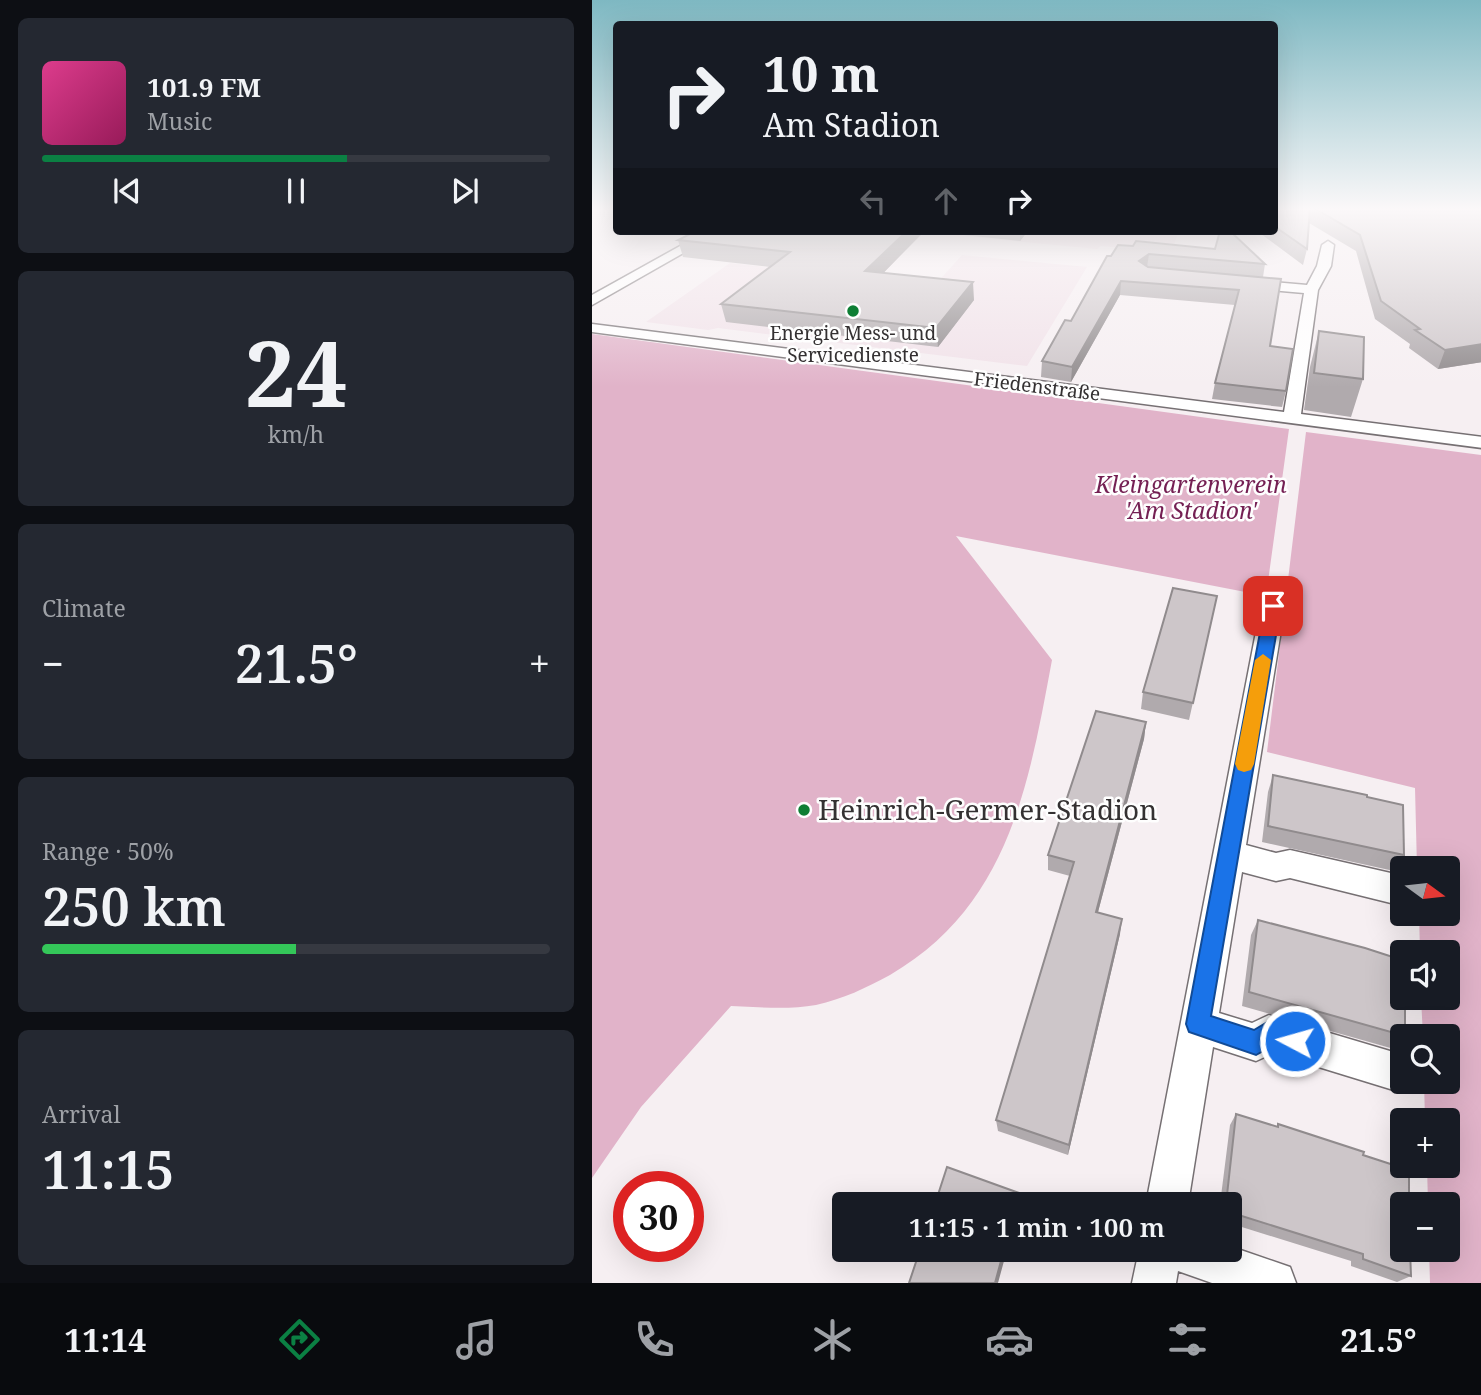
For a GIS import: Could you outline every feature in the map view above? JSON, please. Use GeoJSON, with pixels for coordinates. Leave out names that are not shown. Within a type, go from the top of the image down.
{"type":"FeatureCollection","features":[{"type":"Feature","properties":{"kind":"street"},"geometry":{"type":"LineString","coordinates":[[592,301],[651,268]]}},
{"type":"Feature","properties":{"kind":"street"},"geometry":{"type":"LineString","coordinates":[[1292,418],[1311,290],[1323,268]]}},
{"type":"Feature","properties":{"kind":"street"},"geometry":{"type":"LineString","coordinates":[[1229,282],[1311,290]]}},
{"type":"Feature","properties":{"kind":"street","name":"Friedenstraße"},"geometry":{"type":"LineString","coordinates":[[592,328],[1482,443]]}},
{"type":"Feature","properties":{"kind":"street"},"geometry":{"type":"LineString","coordinates":[[1169,1192],[1270,606]]}},
{"type":"Feature","properties":{"kind":"street"},"geometry":{"type":"LineString","coordinates":[[1228,855],[1276,867],[1290,864],[1390,888]]}},
{"type":"Feature","properties":{"kind":"street"},"geometry":{"type":"LineString","coordinates":[[1198,1024],[1256,1043],[1269,1033],[1390,1070]]}},
{"type":"Feature","properties":{"kind":"street"},"geometry":{"type":"LineString","coordinates":[[1154,1283],[1158,1262]]}},
{"type":"Feature","properties":{"kind":"street"},"geometry":{"type":"LineString","coordinates":[[1214,1262],[1274,1283]]}},
{"type":"Feature","properties":{"kind":"shaded area"},"geometry":{"type":"Polygon","coordinates":[[[723,268],[775,268],[935,285],[950,268],[1086,268],[1027,366],[718,328],[708,330],[646,322],[723,268]]]}},
{"type":"Feature","properties":{"kind":"green space","name":"Heinrich-Germer-Stadion"},"geometry":{"type":"Polygon","coordinates":[[[592,334],[1289,429],[1266,596],[956,536],[1052,660],[1034,752],[1022,796],[1007,838],[987,878],[962,914],[930,947],[872,984],[845,996],[805,1007],[731,1006],[641,1107],[592,1178],[592,334]]]}},
{"type":"Feature","properties":{"kind":"green space"},"geometry":{"type":"Polygon","coordinates":[[[1306,432],[1481,455],[1481,1283],[1430,1283],[1429,1262],[1460,1262],[1460,1192],[1428,1192],[1427,1178],[1460,1178],[1460,1108],[1425,1108],[1424,1094],[1460,1094],[1460,1024],[1422,1024],[1422,1010],[1460,1010],[1460,940],[1420,940],[1419,926],[1460,926],[1460,856],[1417,856],[1415,788],[1267,752],[1306,432]]]}},
{"type":"Feature","properties":{"kind":"building"},"geometry":{"type":"Polygon","coordinates":[[[769,268],[868,268],[865,271],[973,282],[936,328],[721,304],[769,268]]]}},
{"type":"Feature","properties":{"kind":"building"},"geometry":{"type":"Polygon","coordinates":[[[1100,268],[1158,268],[1281,279],[1270,346],[1293,349],[1286,391],[1215,383],[1239,290],[1121,281],[1072,367],[1042,361],[1065,320],[1071,321],[1100,268]]]}},
{"type":"Feature","properties":{"kind":"building"},"geometry":{"type":"Polygon","coordinates":[[[1370,268],[1482,268],[1482,344],[1445,350],[1415,330],[1420,329],[1381,301],[1370,268]]]}},
{"type":"Feature","properties":{"kind":"building"},"geometry":{"type":"Polygon","coordinates":[[[1319,331],[1364,337],[1363,379],[1314,373],[1319,331]]]}},
{"type":"Feature","properties":{"kind":"building"},"geometry":{"type":"Polygon","coordinates":[[[1173,588],[1217,596],[1193,703],[1143,692],[1173,588]]]}},
{"type":"Feature","properties":{"kind":"building"},"geometry":{"type":"Polygon","coordinates":[[[1096,711],[1146,722],[1096,912],[1122,919],[1069,1145],[996,1120],[1074,862],[1048,855],[1096,711]]]}},
{"type":"Feature","properties":{"kind":"building"},"geometry":{"type":"Polygon","coordinates":[[[1273,775],[1403,805],[1404,855],[1268,826],[1273,775]]]}},
{"type":"Feature","properties":{"kind":"building"},"geometry":{"type":"Polygon","coordinates":[[[1258,920],[1390,956],[1390,1010],[1405,1010],[1405,1024],[1390,1024],[1390,1032],[1249,992],[1258,920]]]}},
{"type":"Feature","properties":{"kind":"building"},"geometry":{"type":"Polygon","coordinates":[[[1236,1114],[1278,1127],[1278,1124],[1364,1152],[1363,1155],[1390,1164],[1390,1178],[1409,1178],[1409,1192],[1390,1192],[1390,1262],[1410,1262],[1411,1276],[1363,1259],[1363,1254],[1242,1216],[1242,1192],[1227,1192],[1236,1114]]]}},
{"type":"Feature","properties":{"kind":"building"},"geometry":{"type":"Polygon","coordinates":[[[947,1167],[1016,1192],[939,1192],[947,1167]]]}},
{"type":"Feature","properties":{"kind":"building"},"geometry":{"type":"Polygon","coordinates":[[[916,1262],[1001,1262],[995,1283],[909,1283],[916,1262]]]}},
{"type":"Feature","properties":{"kind":"slow traffic"},"geometry":{"type":"LineString","coordinates":[[1244,764],[1263,660]]}},
{"type":"Feature","properties":{"kind":"place","name":"Energie Mess- und Servicedienste"},"geometry":{"type":"Point","coordinates":[853,311]}},
{"type":"Feature","properties":{"kind":"place","name":"Heinrich-Germer-Stadion"},"geometry":{"type":"Point","coordinates":[804,810]}},
{"type":"Feature","properties":{"kind":"route"},"geometry":{"type":"LineString","coordinates":[[1273,606],[1198,1024],[1256,1043],[1269,1033],[1295,1041]]}},
{"type":"Feature","properties":{"kind":"park label","name":"Kleingartenverein 'Am Stadion'"},"geometry":{"type":"Point","coordinates":[1191,498]}}]}
